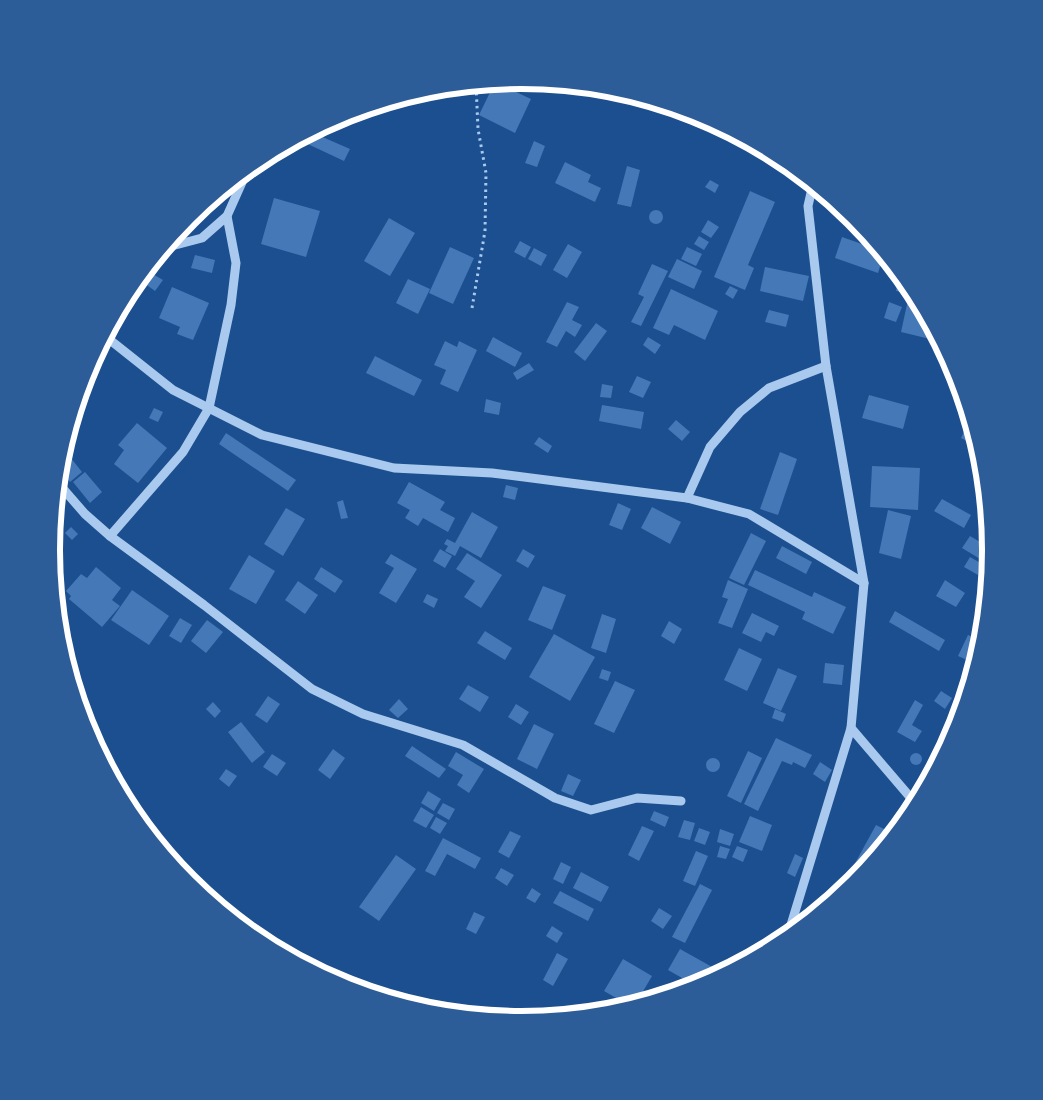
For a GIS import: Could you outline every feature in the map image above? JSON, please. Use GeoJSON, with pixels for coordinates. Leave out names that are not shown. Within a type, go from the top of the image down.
{"type":"FeatureCollection","features":[{"type":"Feature","properties":{"kind":"street"},"geometry":{"type":"LineString","coordinates":[[176,245],[202,238],[227,216],[243,183]]}},
{"type":"Feature","properties":{"kind":"street"},"geometry":{"type":"LineString","coordinates":[[791,924],[851,728],[864,582],[826,366],[808,206],[811,191]]}},
{"type":"Feature","properties":{"kind":"street"},"geometry":{"type":"LineString","coordinates":[[110,536],[183,452],[209,408],[231,306],[236,263],[227,216]]}},
{"type":"Feature","properties":{"kind":"street"},"geometry":{"type":"LineString","coordinates":[[111,341],[173,390],[262,435],[394,468],[492,473],[687,498],[749,514],[864,582]]}},
{"type":"Feature","properties":{"kind":"street"},"geometry":{"type":"LineString","coordinates":[[687,498],[710,447],[740,412],[769,388],[826,366]]}},
{"type":"Feature","properties":{"kind":"street"},"geometry":{"type":"LineString","coordinates":[[64,490],[85,514],[110,536],[204,605],[312,689],[363,714],[463,745],[555,798],[591,810],[637,798],[681,801]]}},
{"type":"Feature","properties":{"kind":"street"},"geometry":{"type":"LineString","coordinates":[[851,728],[910,797]]}},
{"type":"Feature","properties":{"kind":"path"},"geometry":{"type":"LineString","coordinates":[[472,308],[485,231],[486,173],[478,129],[476,90]]}},
{"type":"Feature","properties":{"kind":"building"},"geometry":{"type":"Polygon","coordinates":[[[492,89],[510,89],[531,99],[515,133],[479,115],[492,89]]]}},
{"type":"Feature","properties":{"kind":"building"},"geometry":{"type":"Polygon","coordinates":[[[319,135],[350,149],[344,161],[305,143],[319,135]]]}},
{"type":"Feature","properties":{"kind":"building"},"geometry":{"type":"Polygon","coordinates":[[[534,141],[545,146],[537,167],[525,163],[534,141]]]}},
{"type":"Feature","properties":{"kind":"building"},"geometry":{"type":"Polygon","coordinates":[[[565,162],[591,175],[588,182],[601,188],[595,202],[555,183],[565,162]]]}},
{"type":"Feature","properties":{"kind":"building"},"geometry":{"type":"Polygon","coordinates":[[[627,166],[640,170],[631,207],[617,204],[627,166]]]}},
{"type":"Feature","properties":{"kind":"building"},"geometry":{"type":"Polygon","coordinates":[[[710,180],[719,185],[715,193],[705,187],[710,180]]]}},
{"type":"Feature","properties":{"kind":"building"},"geometry":{"type":"Polygon","coordinates":[[[750,191],[775,202],[748,265],[754,268],[745,290],[714,277],[750,191]]]}},
{"type":"Feature","properties":{"kind":"building"},"geometry":{"type":"Polygon","coordinates":[[[274,198],[320,211],[306,257],[261,244],[274,198]]]}},
{"type":"Feature","properties":{"kind":"building"},"geometry":{"type":"Polygon","coordinates":[[[656,210],[661,212],[663,217],[661,222],[656,224],[651,222],[649,217],[651,212],[656,210]]]}},
{"type":"Feature","properties":{"kind":"building"},"geometry":{"type":"Polygon","coordinates":[[[389,218],[415,233],[390,276],[364,261],[389,218]]]}},
{"type":"Feature","properties":{"kind":"building"},"geometry":{"type":"Polygon","coordinates":[[[708,220],[719,227],[711,238],[701,232],[708,220]]]}},
{"type":"Feature","properties":{"kind":"building"},"geometry":{"type":"Polygon","coordinates":[[[699,236],[709,242],[704,250],[694,244],[699,236]]]}},
{"type":"Feature","properties":{"kind":"building"},"geometry":{"type":"Polygon","coordinates":[[[842,237],[868,246],[882,262],[878,273],[835,258],[842,237]]]}},
{"type":"Feature","properties":{"kind":"building"},"geometry":{"type":"Polygon","coordinates":[[[520,241],[531,247],[525,258],[514,252],[520,241]]]}},
{"type":"Feature","properties":{"kind":"building"},"geometry":{"type":"Polygon","coordinates":[[[568,244],[582,252],[567,278],[553,270],[568,244]]]}},
{"type":"Feature","properties":{"kind":"building"},"geometry":{"type":"Polygon","coordinates":[[[450,247],[474,258],[453,304],[429,293],[450,247]]]}},
{"type":"Feature","properties":{"kind":"building"},"geometry":{"type":"Polygon","coordinates":[[[687,247],[702,254],[696,266],[681,259],[687,247]]]}},
{"type":"Feature","properties":{"kind":"building"},"geometry":{"type":"Polygon","coordinates":[[[534,248],[547,255],[541,266],[528,259],[534,248]]]}},
{"type":"Feature","properties":{"kind":"building"},"geometry":{"type":"Polygon","coordinates":[[[195,255],[215,260],[212,273],[191,268],[195,255]]]}},
{"type":"Feature","properties":{"kind":"building"},"geometry":{"type":"Polygon","coordinates":[[[677,259],[702,271],[694,289],[668,277],[677,259]]]}},
{"type":"Feature","properties":{"kind":"building"},"geometry":{"type":"Polygon","coordinates":[[[652,264],[668,271],[641,326],[631,322],[644,297],[638,294],[652,264]]]}},
{"type":"Feature","properties":{"kind":"building"},"geometry":{"type":"Polygon","coordinates":[[[765,267],[809,276],[803,301],[760,291],[765,267]]]}},
{"type":"Feature","properties":{"kind":"building"},"geometry":{"type":"Polygon","coordinates":[[[152,274],[163,280],[155,291],[145,284],[152,274]]]}},
{"type":"Feature","properties":{"kind":"building"},"geometry":{"type":"Polygon","coordinates":[[[408,279],[430,289],[418,314],[396,303],[408,279]]]}},
{"type":"Feature","properties":{"kind":"building"},"geometry":{"type":"Polygon","coordinates":[[[897,283],[904,292],[896,291],[897,283]]]}},
{"type":"Feature","properties":{"kind":"building"},"geometry":{"type":"Polygon","coordinates":[[[730,286],[738,290],[733,299],[725,294],[730,286]]]}},
{"type":"Feature","properties":{"kind":"building"},"geometry":{"type":"Polygon","coordinates":[[[172,287],[209,303],[193,340],[177,334],[180,327],[159,318],[172,287]]]}},
{"type":"Feature","properties":{"kind":"building"},"geometry":{"type":"Polygon","coordinates":[[[671,289],[718,311],[705,340],[674,325],[669,335],[653,328],[671,289]]]}},
{"type":"Feature","properties":{"kind":"building"},"geometry":{"type":"Polygon","coordinates":[[[908,299],[932,339],[901,332],[908,299]]]}},
{"type":"Feature","properties":{"kind":"building"},"geometry":{"type":"Polygon","coordinates":[[[567,302],[579,307],[572,320],[582,325],[575,337],[566,331],[557,347],[546,342],[567,302]]]}},
{"type":"Feature","properties":{"kind":"building"},"geometry":{"type":"Polygon","coordinates":[[[889,302],[902,307],[896,322],[884,318],[889,302]]]}},
{"type":"Feature","properties":{"kind":"building"},"geometry":{"type":"Polygon","coordinates":[[[769,310],[789,315],[786,327],[765,322],[769,310]]]}},
{"type":"Feature","properties":{"kind":"building"},"geometry":{"type":"Polygon","coordinates":[[[596,323],[607,331],[585,361],[574,352],[596,323]]]}},
{"type":"Feature","properties":{"kind":"building"},"geometry":{"type":"Polygon","coordinates":[[[493,337],[522,353],[515,367],[486,351],[493,337]]]}},
{"type":"Feature","properties":{"kind":"building"},"geometry":{"type":"Polygon","coordinates":[[[648,337],[661,345],[655,354],[643,345],[648,337]]]}},
{"type":"Feature","properties":{"kind":"building"},"geometry":{"type":"Polygon","coordinates":[[[445,341],[457,347],[459,341],[477,350],[458,392],[440,384],[446,370],[434,365],[445,341]]]}},
{"type":"Feature","properties":{"kind":"building"},"geometry":{"type":"Polygon","coordinates":[[[375,356],[422,380],[414,396],[366,373],[375,356]]]}},
{"type":"Feature","properties":{"kind":"building"},"geometry":{"type":"Polygon","coordinates":[[[529,363],[534,370],[517,380],[513,373],[529,363]]]}},
{"type":"Feature","properties":{"kind":"building"},"geometry":{"type":"Polygon","coordinates":[[[637,376],[651,382],[643,398],[629,392],[637,376]]]}},
{"type":"Feature","properties":{"kind":"building"},"geometry":{"type":"Polygon","coordinates":[[[602,384],[613,386],[611,398],[600,397],[602,384]]]}},
{"type":"Feature","properties":{"kind":"building"},"geometry":{"type":"Polygon","coordinates":[[[869,395],[909,406],[903,429],[862,418],[869,395]]]}},
{"type":"Feature","properties":{"kind":"building"},"geometry":{"type":"Polygon","coordinates":[[[486,399],[501,403],[499,415],[484,412],[486,399]]]}},
{"type":"Feature","properties":{"kind":"building"},"geometry":{"type":"Polygon","coordinates":[[[602,405],[644,412],[641,429],[599,421],[602,405]]]}},
{"type":"Feature","properties":{"kind":"building"},"geometry":{"type":"Polygon","coordinates":[[[154,408],[163,412],[158,422],[149,418],[154,408]]]}},
{"type":"Feature","properties":{"kind":"building"},"geometry":{"type":"Polygon","coordinates":[[[676,420],[690,432],[682,441],[668,429],[676,420]]]}},
{"type":"Feature","properties":{"kind":"building"},"geometry":{"type":"Polygon","coordinates":[[[137,423],[167,448],[138,483],[114,464],[124,450],[118,445],[137,423]]]}},
{"type":"Feature","properties":{"kind":"building"},"geometry":{"type":"Polygon","coordinates":[[[966,427],[970,442],[961,438],[966,427]]]}},
{"type":"Feature","properties":{"kind":"building"},"geometry":{"type":"Polygon","coordinates":[[[226,433],[296,480],[288,491],[219,444],[226,433]]]}},
{"type":"Feature","properties":{"kind":"building"},"geometry":{"type":"Polygon","coordinates":[[[539,437],[552,446],[548,453],[534,444],[539,437]]]}},
{"type":"Feature","properties":{"kind":"building"},"geometry":{"type":"Polygon","coordinates":[[[780,452],[797,459],[778,515],[760,509],[780,452]]]}},
{"type":"Feature","properties":{"kind":"building"},"geometry":{"type":"Polygon","coordinates":[[[70,457],[82,472],[70,482],[66,477],[70,457]]]}},
{"type":"Feature","properties":{"kind":"building"},"geometry":{"type":"Polygon","coordinates":[[[872,466],[920,468],[918,510],[870,507],[872,466]]]}},
{"type":"Feature","properties":{"kind":"building"},"geometry":{"type":"Polygon","coordinates":[[[85,472],[102,492],[90,503],[73,482],[85,472]]]}},
{"type":"Feature","properties":{"kind":"building"},"geometry":{"type":"Polygon","coordinates":[[[409,482],[445,502],[440,510],[455,518],[448,532],[423,518],[418,526],[405,518],[410,510],[397,503],[409,482]]]}},
{"type":"Feature","properties":{"kind":"building"},"geometry":{"type":"Polygon","coordinates":[[[506,485],[518,488],[515,500],[503,497],[506,485]]]}},
{"type":"Feature","properties":{"kind":"building"},"geometry":{"type":"Polygon","coordinates":[[[942,499],[971,515],[964,528],[934,511],[942,499]]]}},
{"type":"Feature","properties":{"kind":"building"},"geometry":{"type":"Polygon","coordinates":[[[343,500],[348,518],[341,519],[337,502],[343,500]]]}},
{"type":"Feature","properties":{"kind":"building"},"geometry":{"type":"Polygon","coordinates":[[[618,503],[631,509],[622,530],[609,525],[618,503]]]}},
{"type":"Feature","properties":{"kind":"building"},"geometry":{"type":"Polygon","coordinates":[[[652,507],[681,522],[670,544],[641,528],[652,507]]]}},
{"type":"Feature","properties":{"kind":"building"},"geometry":{"type":"Polygon","coordinates":[[[286,508],[305,519],[283,556],[264,544],[286,508]]]}},
{"type":"Feature","properties":{"kind":"building"},"geometry":{"type":"Polygon","coordinates":[[[888,510],[911,516],[901,559],[879,553],[888,510]]]}},
{"type":"Feature","properties":{"kind":"building"},"geometry":{"type":"Polygon","coordinates":[[[472,512],[498,527],[481,558],[460,546],[455,556],[445,551],[448,546],[444,544],[447,539],[455,543],[472,512]]]}},
{"type":"Feature","properties":{"kind":"building"},"geometry":{"type":"Polygon","coordinates":[[[71,527],[78,534],[72,540],[65,533],[71,527]]]}},
{"type":"Feature","properties":{"kind":"building"},"geometry":{"type":"Polygon","coordinates":[[[751,533],[766,541],[744,585],[729,578],[751,533]]]}},
{"type":"Feature","properties":{"kind":"building"},"geometry":{"type":"Polygon","coordinates":[[[970,536],[983,544],[983,561],[962,548],[970,536]]]}},
{"type":"Feature","properties":{"kind":"building"},"geometry":{"type":"Polygon","coordinates":[[[782,546],[812,562],[806,574],[776,558],[782,546]]]}},
{"type":"Feature","properties":{"kind":"building"},"geometry":{"type":"Polygon","coordinates":[[[440,549],[452,556],[445,568],[433,561],[440,549]]]}},
{"type":"Feature","properties":{"kind":"building"},"geometry":{"type":"Polygon","coordinates":[[[523,549],[535,556],[528,568],[516,561],[523,549]]]}},
{"type":"Feature","properties":{"kind":"building"},"geometry":{"type":"Polygon","coordinates":[[[467,553],[502,575],[481,608],[464,597],[475,581],[456,569],[467,553]]]}},
{"type":"Feature","properties":{"kind":"building"},"geometry":{"type":"Polygon","coordinates":[[[391,554],[417,569],[396,603],[379,593],[394,568],[385,563],[391,554]]]}},
{"type":"Feature","properties":{"kind":"building"},"geometry":{"type":"Polygon","coordinates":[[[249,555],[275,571],[256,604],[229,589],[249,555]]]}},
{"type":"Feature","properties":{"kind":"building"},"geometry":{"type":"Polygon","coordinates":[[[970,557],[983,564],[978,575],[964,567],[970,557]]]}},
{"type":"Feature","properties":{"kind":"building"},"geometry":{"type":"Polygon","coordinates":[[[96,567],[121,588],[112,600],[120,606],[102,627],[69,599],[71,596],[66,591],[81,574],[87,578],[96,567]]]}},
{"type":"Feature","properties":{"kind":"building"},"geometry":{"type":"Polygon","coordinates":[[[321,567],[343,581],[335,593],[314,579],[321,567]]]}},
{"type":"Feature","properties":{"kind":"building"},"geometry":{"type":"Polygon","coordinates":[[[755,570],[812,597],[814,592],[846,607],[833,634],[802,619],[805,612],[748,585],[755,570]]]}},
{"type":"Feature","properties":{"kind":"building"},"geometry":{"type":"Polygon","coordinates":[[[728,580],[748,589],[732,628],[718,623],[728,599],[722,597],[728,580]]]}},
{"type":"Feature","properties":{"kind":"building"},"geometry":{"type":"Polygon","coordinates":[[[945,580],[965,593],[956,607],[936,596],[945,580]]]}},
{"type":"Feature","properties":{"kind":"building"},"geometry":{"type":"Polygon","coordinates":[[[298,581],[318,595],[305,614],[285,600],[298,581]]]}},
{"type":"Feature","properties":{"kind":"building"},"geometry":{"type":"Polygon","coordinates":[[[543,586],[566,595],[552,630],[528,620],[543,586]]]}},
{"type":"Feature","properties":{"kind":"building"},"geometry":{"type":"Polygon","coordinates":[[[132,590],[169,616],[149,645],[111,620],[132,590]]]}},
{"type":"Feature","properties":{"kind":"building"},"geometry":{"type":"Polygon","coordinates":[[[427,594],[438,599],[434,608],[423,602],[427,594]]]}},
{"type":"Feature","properties":{"kind":"building"},"geometry":{"type":"Polygon","coordinates":[[[895,611],[945,640],[939,651],[889,622],[895,611]]]}},
{"type":"Feature","properties":{"kind":"building"},"geometry":{"type":"Polygon","coordinates":[[[752,613],[779,626],[774,636],[766,632],[761,642],[742,633],[752,613]]]}},
{"type":"Feature","properties":{"kind":"building"},"geometry":{"type":"Polygon","coordinates":[[[602,614],[616,619],[606,653],[591,648],[602,614]]]}},
{"type":"Feature","properties":{"kind":"building"},"geometry":{"type":"Polygon","coordinates":[[[180,618],[192,625],[181,643],[169,636],[180,618]]]}},
{"type":"Feature","properties":{"kind":"building"},"geometry":{"type":"Polygon","coordinates":[[[207,620],[223,632],[206,653],[191,641],[207,620]]]}},
{"type":"Feature","properties":{"kind":"building"},"geometry":{"type":"Polygon","coordinates":[[[669,621],[682,629],[674,644],[661,636],[669,621]]]}},
{"type":"Feature","properties":{"kind":"building"},"geometry":{"type":"Polygon","coordinates":[[[485,631],[512,648],[505,660],[477,643],[485,631]]]}},
{"type":"Feature","properties":{"kind":"building"},"geometry":{"type":"Polygon","coordinates":[[[554,634],[595,657],[570,701],[529,677],[554,634]]]}},
{"type":"Feature","properties":{"kind":"building"},"geometry":{"type":"Polygon","coordinates":[[[968,635],[974,638],[969,661],[958,656],[968,635]]]}},
{"type":"Feature","properties":{"kind":"building"},"geometry":{"type":"Polygon","coordinates":[[[739,648],[762,659],[747,691],[724,680],[739,648]]]}},
{"type":"Feature","properties":{"kind":"building"},"geometry":{"type":"Polygon","coordinates":[[[825,663],[844,665],[842,685],[823,683],[825,663]]]}},
{"type":"Feature","properties":{"kind":"building"},"geometry":{"type":"Polygon","coordinates":[[[778,668],[797,676],[781,711],[763,703],[778,668]]]}},
{"type":"Feature","properties":{"kind":"building"},"geometry":{"type":"Polygon","coordinates":[[[602,669],[611,672],[608,681],[599,678],[602,669]]]}},
{"type":"Feature","properties":{"kind":"building"},"geometry":{"type":"Polygon","coordinates":[[[615,681],[635,690],[614,733],[594,724],[615,681]]]}},
{"type":"Feature","properties":{"kind":"building"},"geometry":{"type":"Polygon","coordinates":[[[468,685],[489,697],[480,712],[459,699],[468,685]]]}},
{"type":"Feature","properties":{"kind":"building"},"geometry":{"type":"Polygon","coordinates":[[[941,691],[952,698],[945,709],[934,701],[941,691]]]}},
{"type":"Feature","properties":{"kind":"building"},"geometry":{"type":"Polygon","coordinates":[[[268,696],[280,704],[267,723],[255,715],[268,696]]]}},
{"type":"Feature","properties":{"kind":"building"},"geometry":{"type":"Polygon","coordinates":[[[399,699],[408,709],[398,718],[389,710],[399,699]]]}},
{"type":"Feature","properties":{"kind":"building"},"geometry":{"type":"Polygon","coordinates":[[[915,700],[923,705],[912,725],[922,731],[915,742],[897,732],[915,700]]]}},
{"type":"Feature","properties":{"kind":"building"},"geometry":{"type":"Polygon","coordinates":[[[213,702],[221,711],[215,718],[206,709],[213,702]]]}},
{"type":"Feature","properties":{"kind":"building"},"geometry":{"type":"Polygon","coordinates":[[[516,704],[529,712],[521,725],[508,717],[516,704]]]}},
{"type":"Feature","properties":{"kind":"building"},"geometry":{"type":"Polygon","coordinates":[[[775,709],[786,714],[783,722],[772,718],[775,709]]]}},
{"type":"Feature","properties":{"kind":"building"},"geometry":{"type":"Polygon","coordinates":[[[241,722],[265,752],[252,763],[228,732],[241,722]]]}},
{"type":"Feature","properties":{"kind":"building"},"geometry":{"type":"Polygon","coordinates":[[[534,724],[554,734],[537,769],[517,759],[534,724]]]}},
{"type":"Feature","properties":{"kind":"building"},"geometry":{"type":"Polygon","coordinates":[[[776,738],[812,755],[805,768],[793,762],[792,765],[782,761],[758,811],[744,804],[776,738]]]}},
{"type":"Feature","properties":{"kind":"building"},"geometry":{"type":"Polygon","coordinates":[[[412,746],[446,769],[439,778],[405,756],[412,746]]]}},
{"type":"Feature","properties":{"kind":"building"},"geometry":{"type":"Polygon","coordinates":[[[333,749],[345,758],[330,779],[318,770],[333,749]]]}},
{"type":"Feature","properties":{"kind":"building"},"geometry":{"type":"Polygon","coordinates":[[[748,751],[762,758],[741,803],[727,796],[748,751]]]}},
{"type":"Feature","properties":{"kind":"building"},"geometry":{"type":"Polygon","coordinates":[[[456,752],[484,769],[469,793],[457,785],[463,775],[448,766],[456,752]]]}},
{"type":"Feature","properties":{"kind":"building"},"geometry":{"type":"Polygon","coordinates":[[[914,753],[918,753],[922,759],[918,765],[914,765],[910,761],[910,757],[914,753]]]}},
{"type":"Feature","properties":{"kind":"building"},"geometry":{"type":"Polygon","coordinates":[[[272,754],[286,763],[277,776],[263,767],[272,754]]]}},
{"type":"Feature","properties":{"kind":"building"},"geometry":{"type":"Polygon","coordinates":[[[710,758],[716,758],[720,765],[716,772],[710,772],[706,768],[706,762],[710,758]]]}},
{"type":"Feature","properties":{"kind":"building"},"geometry":{"type":"Polygon","coordinates":[[[820,762],[832,770],[825,782],[813,774],[820,762]]]}},
{"type":"Feature","properties":{"kind":"building"},"geometry":{"type":"Polygon","coordinates":[[[226,769],[237,776],[229,787],[219,779],[226,769]]]}},
{"type":"Feature","properties":{"kind":"building"},"geometry":{"type":"Polygon","coordinates":[[[568,774],[581,780],[573,796],[561,791],[568,774]]]}},
{"type":"Feature","properties":{"kind":"building"},"geometry":{"type":"Polygon","coordinates":[[[428,791],[441,799],[434,811],[421,803],[428,791]]]}},
{"type":"Feature","properties":{"kind":"building"},"geometry":{"type":"Polygon","coordinates":[[[443,803],[455,809],[449,820],[437,813],[443,803]]]}},
{"type":"Feature","properties":{"kind":"building"},"geometry":{"type":"Polygon","coordinates":[[[421,807],[434,815],[426,828],[413,821],[421,807]]]}},
{"type":"Feature","properties":{"kind":"building"},"geometry":{"type":"Polygon","coordinates":[[[654,811],[669,817],[665,827],[650,820],[654,811]]]}},
{"type":"Feature","properties":{"kind":"building"},"geometry":{"type":"Polygon","coordinates":[[[750,816],[772,825],[762,851],[739,842],[750,816]]]}},
{"type":"Feature","properties":{"kind":"building"},"geometry":{"type":"Polygon","coordinates":[[[436,817],[447,823],[440,834],[430,828],[436,817]]]}},
{"type":"Feature","properties":{"kind":"building"},"geometry":{"type":"Polygon","coordinates":[[[684,820],[695,823],[690,840],[678,837],[684,820]]]}},
{"type":"Feature","properties":{"kind":"building"},"geometry":{"type":"Polygon","coordinates":[[[876,825],[888,831],[868,854],[848,876],[876,825]]]}},
{"type":"Feature","properties":{"kind":"building"},"geometry":{"type":"Polygon","coordinates":[[[642,826],[654,831],[639,861],[628,855],[642,826]]]}},
{"type":"Feature","properties":{"kind":"building"},"geometry":{"type":"Polygon","coordinates":[[[699,828],[710,832],[705,845],[694,841],[699,828]]]}},
{"type":"Feature","properties":{"kind":"building"},"geometry":{"type":"Polygon","coordinates":[[[720,829],[734,834],[730,846],[717,842],[720,829]]]}},
{"type":"Feature","properties":{"kind":"building"},"geometry":{"type":"Polygon","coordinates":[[[510,831],[521,836],[509,858],[498,852],[510,831]]]}},
{"type":"Feature","properties":{"kind":"building"},"geometry":{"type":"Polygon","coordinates":[[[443,838],[481,858],[475,869],[447,854],[435,876],[425,871],[443,838]]]}},
{"type":"Feature","properties":{"kind":"building"},"geometry":{"type":"Polygon","coordinates":[[[720,846],[730,849],[726,859],[717,857],[720,846]]]}},
{"type":"Feature","properties":{"kind":"building"},"geometry":{"type":"Polygon","coordinates":[[[737,846],[748,850],[743,862],[732,857],[737,846]]]}},
{"type":"Feature","properties":{"kind":"building"},"geometry":{"type":"Polygon","coordinates":[[[696,851],[708,856],[695,886],[683,881],[696,851]]]}},
{"type":"Feature","properties":{"kind":"building"},"geometry":{"type":"Polygon","coordinates":[[[795,854],[803,858],[795,877],[787,873],[795,854]]]}},
{"type":"Feature","properties":{"kind":"building"},"geometry":{"type":"Polygon","coordinates":[[[396,855],[416,869],[379,921],[359,907],[396,855]]]}},
{"type":"Feature","properties":{"kind":"building"},"geometry":{"type":"Polygon","coordinates":[[[561,862],[571,867],[563,884],[553,879],[561,862]]]}},
{"type":"Feature","properties":{"kind":"building"},"geometry":{"type":"Polygon","coordinates":[[[501,868],[514,875],[507,886],[495,878],[501,868]]]}},
{"type":"Feature","properties":{"kind":"building"},"geometry":{"type":"Polygon","coordinates":[[[581,872],[609,887],[601,902],[573,888],[581,872]]]}},
{"type":"Feature","properties":{"kind":"building"},"geometry":{"type":"Polygon","coordinates":[[[700,884],[712,890],[685,943],[672,937],[700,884]]]}},
{"type":"Feature","properties":{"kind":"building"},"geometry":{"type":"Polygon","coordinates":[[[532,888],[541,894],[535,903],[526,898],[532,888]]]}},
{"type":"Feature","properties":{"kind":"building"},"geometry":{"type":"Polygon","coordinates":[[[560,891],[594,909],[588,921],[553,903],[560,891]]]}},
{"type":"Feature","properties":{"kind":"building"},"geometry":{"type":"Polygon","coordinates":[[[659,908],[672,916],[663,929],[651,921],[659,908]]]}},
{"type":"Feature","properties":{"kind":"building"},"geometry":{"type":"Polygon","coordinates":[[[474,912],[485,917],[476,934],[466,929],[474,912]]]}},
{"type":"Feature","properties":{"kind":"building"},"geometry":{"type":"Polygon","coordinates":[[[552,926],[563,933],[557,943],[546,936],[552,926]]]}},
{"type":"Feature","properties":{"kind":"building"},"geometry":{"type":"Polygon","coordinates":[[[680,949],[715,969],[686,981],[668,970],[680,949]]]}},
{"type":"Feature","properties":{"kind":"building"},"geometry":{"type":"Polygon","coordinates":[[[557,953],[568,959],[553,986],[543,980],[557,953]]]}},
{"type":"Feature","properties":{"kind":"building"},"geometry":{"type":"Polygon","coordinates":[[[623,959],[652,976],[640,996],[621,1001],[604,991],[623,959]]]}},
{"type":"Feature","properties":{"kind":"building"},"geometry":{"type":"Polygon","coordinates":[[[551,1007],[557,1011],[552,1011],[549,1011],[551,1007]]]}}]}
